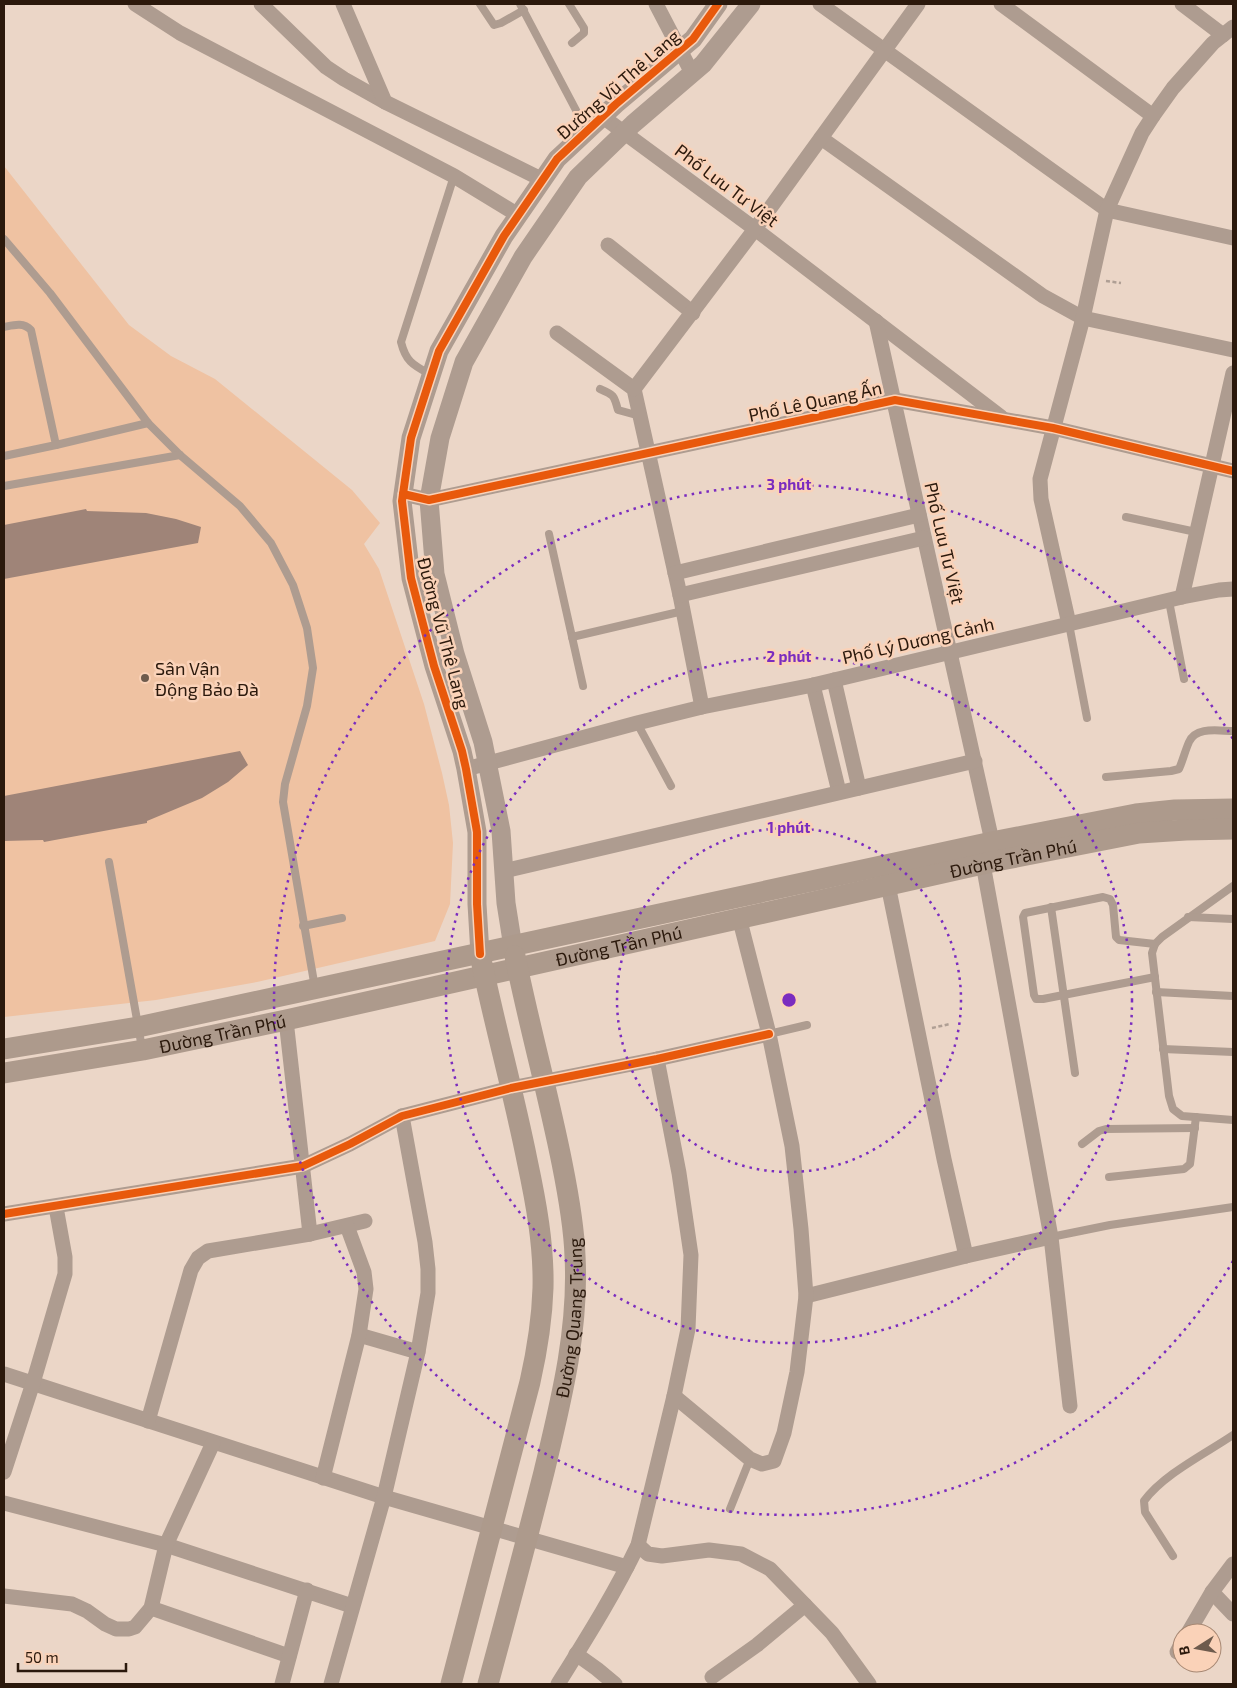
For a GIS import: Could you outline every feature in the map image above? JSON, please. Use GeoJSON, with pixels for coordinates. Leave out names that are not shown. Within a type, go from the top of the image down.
{"type":"FeatureCollection","features":[{"type":"Feature","properties":{"kind":"main road","name":"Đường Trần Phú"},"geometry":{"type":"LineString","coordinates":[[4,1073],[143,1050],[286,1020],[888,885],[1136,814],[1176,810],[1233,810]]}},
{"type":"Feature","properties":{"kind":"main road","name":"Đường Trần Phú"},"geometry":{"type":"LineString","coordinates":[[4,1049],[138,1027],[513,947],[990,856],[1139,833],[1233,829]]}},
{"type":"Feature","properties":{"kind":"main road","name":"Đường Quang Trung"},"geometry":{"type":"LineString","coordinates":[[488,1684],[563,1394],[574,1325],[576,1292],[572,1222],[545,1080],[513,947]]}},
{"type":"Feature","properties":{"kind":"main road","name":"Đường Quang Trung"},"geometry":{"type":"LineString","coordinates":[[451,1684],[530,1382],[537,1351],[543,1288],[537,1215],[521,1129],[480,954]]}},
{"type":"Feature","properties":{"kind":"street"},"geometry":{"type":"LineString","coordinates":[[135,4],[180,33],[454,176],[518,215]]}},
{"type":"Feature","properties":{"kind":"street"},"geometry":{"type":"LineString","coordinates":[[261,4],[326,66],[344,80],[543,180]]}},
{"type":"Feature","properties":{"kind":"street"},"geometry":{"type":"LineString","coordinates":[[343,4],[385,102]]}},
{"type":"Feature","properties":{"kind":"street"},"geometry":{"type":"LineString","coordinates":[[656,4],[692,73]]}},
{"type":"Feature","properties":{"kind":"street","name":"Đường Vũ Thê Lang"},"geometry":{"type":"LineString","coordinates":[[480,954],[476,904],[477,832],[466,769],[462,751],[434,666],[411,578],[402,501],[411,438],[439,351],[504,236],[557,159],[693,39],[718,4]]}},
{"type":"Feature","properties":{"kind":"street","name":"Đường Vũ Thê Lang"},"geometry":{"type":"LineString","coordinates":[[513,947],[506,903],[501,831],[483,742],[455,654],[435,574],[429,500],[440,438],[464,362],[523,257],[578,177],[625,132],[703,64],[751,4]]}},
{"type":"Feature","properties":{"kind":"street"},"geometry":{"type":"LineString","coordinates":[[820,4],[1108,210],[1233,238]]}},
{"type":"Feature","properties":{"kind":"street"},"geometry":{"type":"LineString","coordinates":[[634,389],[755,229],[918,4]]}},
{"type":"Feature","properties":{"kind":"street"},"geometry":{"type":"LineString","coordinates":[[1001,4],[1153,116]]}},
{"type":"Feature","properties":{"kind":"street"},"geometry":{"type":"LineString","coordinates":[[1069,624],[1041,499],[1040,479],[1083,318],[1108,210],[1142,133],[1153,116],[1173,88],[1212,43],[1228,31],[1182,4]]}},
{"type":"Feature","properties":{"kind":"street","name":"Phố Lưu Tư Việt"},"geometry":{"type":"LineString","coordinates":[[603,117],[755,229],[1004,419]]}},
{"type":"Feature","properties":{"kind":"street"},"geometry":{"type":"LineString","coordinates":[[821,138],[1043,296],[1083,318],[1233,350]]}},
{"type":"Feature","properties":{"kind":"street"},"geometry":{"type":"LineString","coordinates":[[608,245],[693,313]]}},
{"type":"Feature","properties":{"kind":"street","name":"Phố Lưu Tư Việt"},"geometry":{"type":"LineString","coordinates":[[876,321],[975,761],[1051,1236],[1070,1406]]}},
{"type":"Feature","properties":{"kind":"street"},"geometry":{"type":"LineString","coordinates":[[557,333],[634,389],[680,595],[702,707]]}},
{"type":"Feature","properties":{"kind":"street"},"geometry":{"type":"LineString","coordinates":[[1175,599],[1196,532],[1233,373]]}},
{"type":"Feature","properties":{"kind":"street","name":"Phố Lê Quang Ấn"},"geometry":{"type":"LineString","coordinates":[[403,494],[429,500],[895,400],[1053,428],[1233,471]]}},
{"type":"Feature","properties":{"kind":"street"},"geometry":{"type":"LineString","coordinates":[[675,573],[919,515]]}},
{"type":"Feature","properties":{"kind":"street"},"geometry":{"type":"LineString","coordinates":[[680,595],[924,538]]}},
{"type":"Feature","properties":{"kind":"street","name":"Phố Lý Dương Cảnh"},"geometry":{"type":"LineString","coordinates":[[466,769],[702,707],[813,685],[1175,599],[1233,589]]}},
{"type":"Feature","properties":{"kind":"street"},"geometry":{"type":"LineString","coordinates":[[834,680],[859,788]]}},
{"type":"Feature","properties":{"kind":"street"},"geometry":{"type":"LineString","coordinates":[[813,685],[839,792]]}},
{"type":"Feature","properties":{"kind":"street"},"geometry":{"type":"LineString","coordinates":[[504,871],[975,761]]}},
{"type":"Feature","properties":{"kind":"street"},"geometry":{"type":"LineString","coordinates":[[888,885],[944,1160],[966,1256]]}},
{"type":"Feature","properties":{"kind":"street"},"geometry":{"type":"LineString","coordinates":[[674,1396],[750,1459],[762,1464],[774,1461],[779,1449],[797,1372],[806,1296],[792,1146],[769,1034],[740,918]]}},
{"type":"Feature","properties":{"kind":"street"},"geometry":{"type":"LineString","coordinates":[[286,1020],[310,1234]]}},
{"type":"Feature","properties":{"kind":"street"},"geometry":{"type":"LineString","coordinates":[[4,1214],[303,1166],[350,1144],[402,1116],[545,1080],[657,1059],[769,1034]]}},
{"type":"Feature","properties":{"kind":"street"},"geometry":{"type":"LineString","coordinates":[[558,1684],[628,1567],[638,1545],[688,1329],[690,1255],[679,1173],[657,1059]]}},
{"type":"Feature","properties":{"kind":"street"},"geometry":{"type":"LineString","coordinates":[[331,1684],[384,1497],[418,1352],[428,1293],[425,1242],[402,1116]]}},
{"type":"Feature","properties":{"kind":"street"},"geometry":{"type":"LineString","coordinates":[[4,1472],[33,1383],[62,1286],[66,1266],[56,1207]]}},
{"type":"Feature","properties":{"kind":"street"},"geometry":{"type":"LineString","coordinates":[[148,1421],[191,1270],[198,1258],[208,1251],[310,1234],[365,1221]]}},
{"type":"Feature","properties":{"kind":"street"},"geometry":{"type":"LineString","coordinates":[[323,1478],[359,1335],[364,1303],[365,1280],[359,1253],[347,1226]]}},
{"type":"Feature","properties":{"kind":"street"},"geometry":{"type":"LineString","coordinates":[[806,1296],[1051,1236]]}},
{"type":"Feature","properties":{"kind":"street"},"geometry":{"type":"LineString","coordinates":[[359,1335],[418,1352]]}},
{"type":"Feature","properties":{"kind":"street"},"geometry":{"type":"LineString","coordinates":[[4,1374],[384,1497],[628,1567]]}},
{"type":"Feature","properties":{"kind":"street"},"geometry":{"type":"LineString","coordinates":[[4,1596],[72,1604],[116,1629],[135,1628],[151,1608],[166,1545],[213,1443]]}},
{"type":"Feature","properties":{"kind":"street"},"geometry":{"type":"LineString","coordinates":[[4,1502],[166,1545],[352,1606]]}},
{"type":"Feature","properties":{"kind":"street"},"geometry":{"type":"LineString","coordinates":[[638,1545],[648,1554],[662,1556],[709,1550],[741,1554],[770,1569],[832,1633],[869,1684]]}},
{"type":"Feature","properties":{"kind":"street"},"geometry":{"type":"LineString","coordinates":[[1194,1623],[1212,1592],[1233,1564]]}},
{"type":"Feature","properties":{"kind":"street"},"geometry":{"type":"LineString","coordinates":[[282,1684],[307,1590]]}},
{"type":"Feature","properties":{"kind":"street"},"geometry":{"type":"LineString","coordinates":[[1212,1592],[1233,1614]]}},
{"type":"Feature","properties":{"kind":"street"},"geometry":{"type":"LineString","coordinates":[[712,1677],[758,1645],[805,1605]]}},
{"type":"Feature","properties":{"kind":"street"},"geometry":{"type":"LineString","coordinates":[[151,1608],[289,1656]]}},
{"type":"Feature","properties":{"kind":"street"},"geometry":{"type":"LineString","coordinates":[[576,1654],[598,1669],[615,1684]]}},
{"type":"Feature","properties":{"kind":"lane"},"geometry":{"type":"LineString","coordinates":[[480,4],[494,25],[501,24],[522,7],[587,131]]}},
{"type":"Feature","properties":{"kind":"lane"},"geometry":{"type":"LineString","coordinates":[[569,4],[584,28],[584,33],[572,43]]}},
{"type":"Feature","properties":{"kind":"lane"},"geometry":{"type":"LineString","coordinates":[[431,375],[414,366],[405,356],[401,342],[454,176]]}},
{"type":"Feature","properties":{"kind":"lane"},"geometry":{"type":"LineString","coordinates":[[4,239],[50,293],[148,423],[180,455],[240,506],[271,543],[293,585],[307,628],[313,668],[309,697],[285,784],[283,802],[315,990]]}},
{"type":"Feature","properties":{"kind":"lane"},"geometry":{"type":"LineString","coordinates":[[4,327],[21,324],[31,330],[56,445]]}},
{"type":"Feature","properties":{"kind":"lane"},"geometry":{"type":"LineString","coordinates":[[600,389],[615,397],[618,410],[640,416]]}},
{"type":"Feature","properties":{"kind":"lane"},"geometry":{"type":"LineString","coordinates":[[4,456],[148,423]]}},
{"type":"Feature","properties":{"kind":"lane"},"geometry":{"type":"LineString","coordinates":[[4,486],[180,455]]}},
{"type":"Feature","properties":{"kind":"lane"},"geometry":{"type":"LineString","coordinates":[[1126,517],[1196,532]]}},
{"type":"Feature","properties":{"kind":"lane"},"geometry":{"type":"LineString","coordinates":[[549,534],[583,686]]}},
{"type":"Feature","properties":{"kind":"lane"},"geometry":{"type":"LineString","coordinates":[[1175,599],[1184,679]]}},
{"type":"Feature","properties":{"kind":"lane"},"geometry":{"type":"LineString","coordinates":[[572,637],[683,611]]}},
{"type":"Feature","properties":{"kind":"lane"},"geometry":{"type":"LineString","coordinates":[[1069,624],[1087,718]]}},
{"type":"Feature","properties":{"kind":"lane"},"geometry":{"type":"LineString","coordinates":[[637,723],[671,786]]}},
{"type":"Feature","properties":{"kind":"lane"},"geometry":{"type":"LineString","coordinates":[[1106,777],[1179,769],[1189,740],[1194,734],[1204,730],[1233,731]]}},
{"type":"Feature","properties":{"kind":"lane"},"geometry":{"type":"LineString","coordinates":[[108,862],[143,1050]]}},
{"type":"Feature","properties":{"kind":"lane"},"geometry":{"type":"LineString","coordinates":[[1233,886],[1188,917],[1155,944],[1152,953],[1168,1096],[1173,1109],[1182,1116],[1233,1120]]}},
{"type":"Feature","properties":{"kind":"lane"},"geometry":{"type":"LineString","coordinates":[[1155,944],[1119,940],[1116,937],[1113,905],[1110,899],[1103,897],[1025,913],[1023,917],[1036,999],[1043,1000],[1155,977]]}},
{"type":"Feature","properties":{"kind":"lane"},"geometry":{"type":"LineString","coordinates":[[1051,908],[1075,1073]]}},
{"type":"Feature","properties":{"kind":"lane"},"geometry":{"type":"LineString","coordinates":[[1188,917],[1233,919]]}},
{"type":"Feature","properties":{"kind":"lane"},"geometry":{"type":"LineString","coordinates":[[303,926],[342,918]]}},
{"type":"Feature","properties":{"kind":"lane"},"geometry":{"type":"LineString","coordinates":[[1156,992],[1233,996]]}},
{"type":"Feature","properties":{"kind":"lane"},"geometry":{"type":"LineString","coordinates":[[769,1034],[807,1026]]}},
{"type":"Feature","properties":{"kind":"lane"},"geometry":{"type":"LineString","coordinates":[[1163,1048],[1233,1052]]}},
{"type":"Feature","properties":{"kind":"lane"},"geometry":{"type":"LineString","coordinates":[[1109,1177],[1184,1168],[1190,1164],[1196,1117]]}},
{"type":"Feature","properties":{"kind":"lane"},"geometry":{"type":"LineString","coordinates":[[1082,1144],[1099,1131],[1106,1129],[1195,1128]]}},
{"type":"Feature","properties":{"kind":"lane"},"geometry":{"type":"LineString","coordinates":[[1051,1236],[1233,1207]]}},
{"type":"Feature","properties":{"kind":"lane"},"geometry":{"type":"LineString","coordinates":[[1173,1556],[1145,1512],[1144,1501],[1152,1490],[1164,1481],[1233,1435]]}},
{"type":"Feature","properties":{"kind":"lane"},"geometry":{"type":"LineString","coordinates":[[730,1508],[750,1459]]}},
{"type":"Feature","properties":{"kind":"path"},"geometry":{"type":"LineString","coordinates":[[919,1031],[950,1024]]}},
{"type":"Feature","properties":{"kind":"shaded area"},"geometry":{"type":"Polygon","coordinates":[[[4,166],[129,325],[171,356],[215,379],[352,490],[380,523],[364,544],[379,569],[424,704],[449,805],[453,843],[450,904],[435,941],[257,982],[156,1000],[4,1017],[4,166]]]}},
{"type":"Feature","properties":{"kind":"building"},"geometry":{"type":"Polygon","coordinates":[[[86,509],[87,511],[146,513],[176,519],[201,527],[198,543],[4,579],[4,525],[86,509]]]}},
{"type":"Feature","properties":{"kind":"building"},"geometry":{"type":"Polygon","coordinates":[[[240,751],[248,765],[228,782],[202,798],[147,821],[147,823],[44,842],[43,840],[4,841],[4,796],[240,751]]]}},
{"type":"Feature","properties":{"kind":"cycle path"},"geometry":{"type":"LineString","coordinates":[[480,954],[477,904],[477,832],[466,769],[462,751],[434,666],[411,578],[402,501],[411,438],[439,351],[504,236],[557,159],[616,104],[693,39],[718,4]]}},
{"type":"Feature","properties":{"kind":"cycle path"},"geometry":{"type":"LineString","coordinates":[[403,494],[429,500],[895,400],[1053,428],[1233,471]]}},
{"type":"Feature","properties":{"kind":"cycle path"},"geometry":{"type":"LineString","coordinates":[[4,1214],[303,1166],[350,1144],[402,1116],[511,1088],[657,1059],[769,1034]]}},
{"type":"Feature","properties":{"kind":"place","name":"Sân Vận Động Bảo Đà"},"geometry":{"type":"Point","coordinates":[145,678]}}]}
